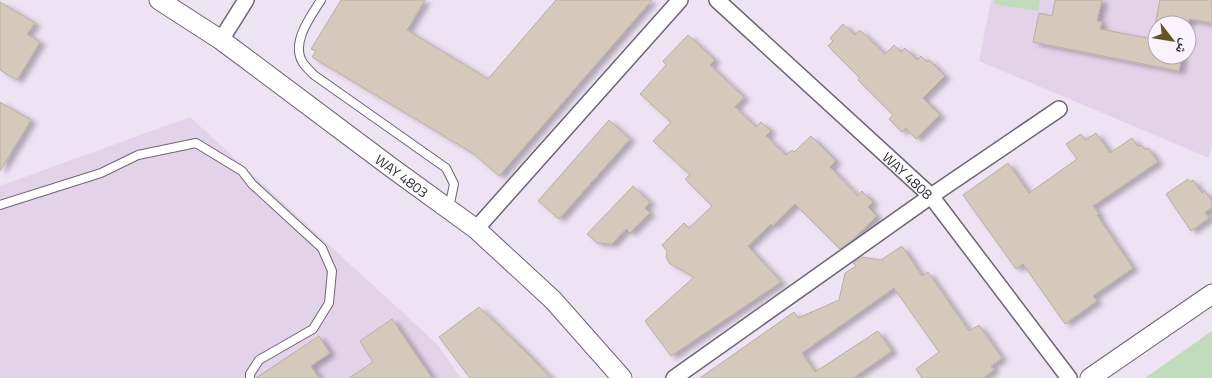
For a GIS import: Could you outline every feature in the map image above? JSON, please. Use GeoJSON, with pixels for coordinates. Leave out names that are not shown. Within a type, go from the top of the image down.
{"type":"FeatureCollection","features":[{"type":"Feature","properties":{"kind":"street","name":"WAY 4803"},"geometry":{"type":"LineString","coordinates":[[160,0],[221,40],[476,229],[553,300],[622,378]]}},
{"type":"Feature","properties":{"kind":"street"},"geometry":{"type":"LineString","coordinates":[[221,40],[246,0]]}},
{"type":"Feature","properties":{"kind":"street"},"geometry":{"type":"LineString","coordinates":[[476,229],[680,0]]}},
{"type":"Feature","properties":{"kind":"street","name":"WAY 4808"},"geometry":{"type":"LineString","coordinates":[[717,0],[931,196],[1069,378]]}},
{"type":"Feature","properties":{"kind":"street"},"geometry":{"type":"LineString","coordinates":[[674,378],[931,196],[1059,109]]}},
{"type":"Feature","properties":{"kind":"street"},"geometry":{"type":"LineString","coordinates":[[1090,378],[1212,294]]}},
{"type":"Feature","properties":{"kind":"lane"},"geometry":{"type":"LineString","coordinates":[[321,0],[303,27],[299,49],[302,61],[314,75],[446,168],[454,184],[449,210]]}},
{"type":"Feature","properties":{"kind":"lane"},"geometry":{"type":"LineString","coordinates":[[0,205],[101,173],[138,155],[196,143],[242,171],[252,184],[322,248],[332,271],[329,303],[313,329],[259,360],[250,374],[250,378]]}},
{"type":"Feature","properties":{"kind":"shaded area"},"geometry":{"type":"Polygon","coordinates":[[[991,0],[1212,0],[1212,143],[1209,158],[979,61],[991,0]]]}},
{"type":"Feature","properties":{"kind":"shaded area"},"geometry":{"type":"Polygon","coordinates":[[[190,117],[438,345],[461,378],[0,378],[0,186],[190,117]]]}},
{"type":"Feature","properties":{"kind":"green space"},"geometry":{"type":"Polygon","coordinates":[[[994,0],[1040,0],[1038,11],[994,4],[994,0]]]}},
{"type":"Feature","properties":{"kind":"green space"},"geometry":{"type":"Polygon","coordinates":[[[1212,331],[1212,378],[1145,378],[1212,331]]]}},
{"type":"Feature","properties":{"kind":"building"},"geometry":{"type":"Polygon","coordinates":[[[341,0],[425,0],[407,30],[488,79],[556,0],[652,0],[499,176],[474,154],[312,57],[316,51],[311,49],[341,0]]]}},
{"type":"Feature","properties":{"kind":"building"},"geometry":{"type":"Polygon","coordinates":[[[1055,0],[1102,0],[1097,21],[1102,22],[1100,29],[1147,38],[1147,65],[1033,42],[1039,13],[1052,16],[1055,0]]]}},
{"type":"Feature","properties":{"kind":"building"},"geometry":{"type":"Polygon","coordinates":[[[1160,0],[1212,0],[1212,23],[1197,20],[1197,15],[1157,15],[1160,0]]]}},
{"type":"Feature","properties":{"kind":"building"},"geometry":{"type":"Polygon","coordinates":[[[0,2],[35,23],[27,34],[40,42],[17,80],[0,70],[0,2]]]}},
{"type":"Feature","properties":{"kind":"building"},"geometry":{"type":"Polygon","coordinates":[[[843,24],[855,35],[860,30],[885,54],[894,45],[901,52],[905,48],[917,60],[921,56],[927,62],[929,60],[945,76],[923,98],[940,115],[916,139],[906,128],[902,132],[889,119],[893,115],[828,46],[833,41],[830,38],[843,24]]]}},
{"type":"Feature","properties":{"kind":"building"},"geometry":{"type":"Polygon","coordinates":[[[688,35],[715,60],[710,65],[744,97],[735,107],[756,127],[761,122],[771,131],[766,136],[786,155],[792,150],[794,152],[811,136],[836,161],[830,167],[858,196],[862,191],[873,202],[868,207],[877,216],[840,249],[795,204],[773,226],[771,224],[748,246],[781,282],[671,356],[645,321],[694,277],[669,263],[666,257],[667,251],[662,245],[684,223],[689,228],[712,206],[685,179],[690,175],[653,141],[671,122],[640,94],[666,65],[663,61],[688,35]]]}},
{"type":"Feature","properties":{"kind":"building"},"geometry":{"type":"Polygon","coordinates":[[[1149,65],[1180,65],[1179,71],[1149,65]]]}},
{"type":"Feature","properties":{"kind":"building"},"geometry":{"type":"Polygon","coordinates":[[[0,102],[31,120],[0,171],[0,102]]]}},
{"type":"Feature","properties":{"kind":"building"},"geometry":{"type":"Polygon","coordinates":[[[609,120],[630,139],[559,219],[538,201],[609,120]]]}},
{"type":"Feature","properties":{"kind":"building"},"geometry":{"type":"Polygon","coordinates":[[[1096,133],[1110,153],[1132,138],[1138,147],[1141,145],[1145,150],[1148,148],[1158,162],[1093,206],[1099,214],[1097,215],[1133,268],[1093,296],[1097,301],[1065,324],[1023,264],[1016,269],[963,195],[1008,163],[1029,193],[1077,159],[1066,144],[1081,134],[1085,140],[1096,133]]]}},
{"type":"Feature","properties":{"kind":"building"},"geometry":{"type":"Polygon","coordinates":[[[1188,179],[1190,182],[1193,180],[1202,193],[1205,191],[1212,202],[1212,208],[1205,212],[1209,218],[1191,231],[1166,194],[1188,179]]]}},
{"type":"Feature","properties":{"kind":"building"},"geometry":{"type":"Polygon","coordinates":[[[633,186],[650,202],[645,208],[650,213],[630,233],[626,229],[612,244],[597,243],[587,234],[633,186]]]}},
{"type":"Feature","properties":{"kind":"building"},"geometry":{"type":"Polygon","coordinates":[[[902,246],[922,276],[928,272],[969,331],[979,325],[1002,358],[991,366],[994,370],[983,378],[922,378],[916,369],[939,352],[894,288],[802,353],[815,372],[878,331],[892,351],[853,378],[700,378],[794,312],[798,318],[839,300],[845,273],[856,266],[853,263],[862,257],[881,260],[902,246]]]}},
{"type":"Feature","properties":{"kind":"building"},"geometry":{"type":"Polygon","coordinates":[[[479,307],[551,378],[470,378],[439,337],[479,307]]]}},
{"type":"Feature","properties":{"kind":"building"},"geometry":{"type":"Polygon","coordinates":[[[392,319],[432,378],[349,378],[373,362],[360,341],[392,319]]]}},
{"type":"Feature","properties":{"kind":"building"},"geometry":{"type":"Polygon","coordinates":[[[319,336],[330,353],[311,366],[319,378],[256,378],[319,336]]]}}]}
